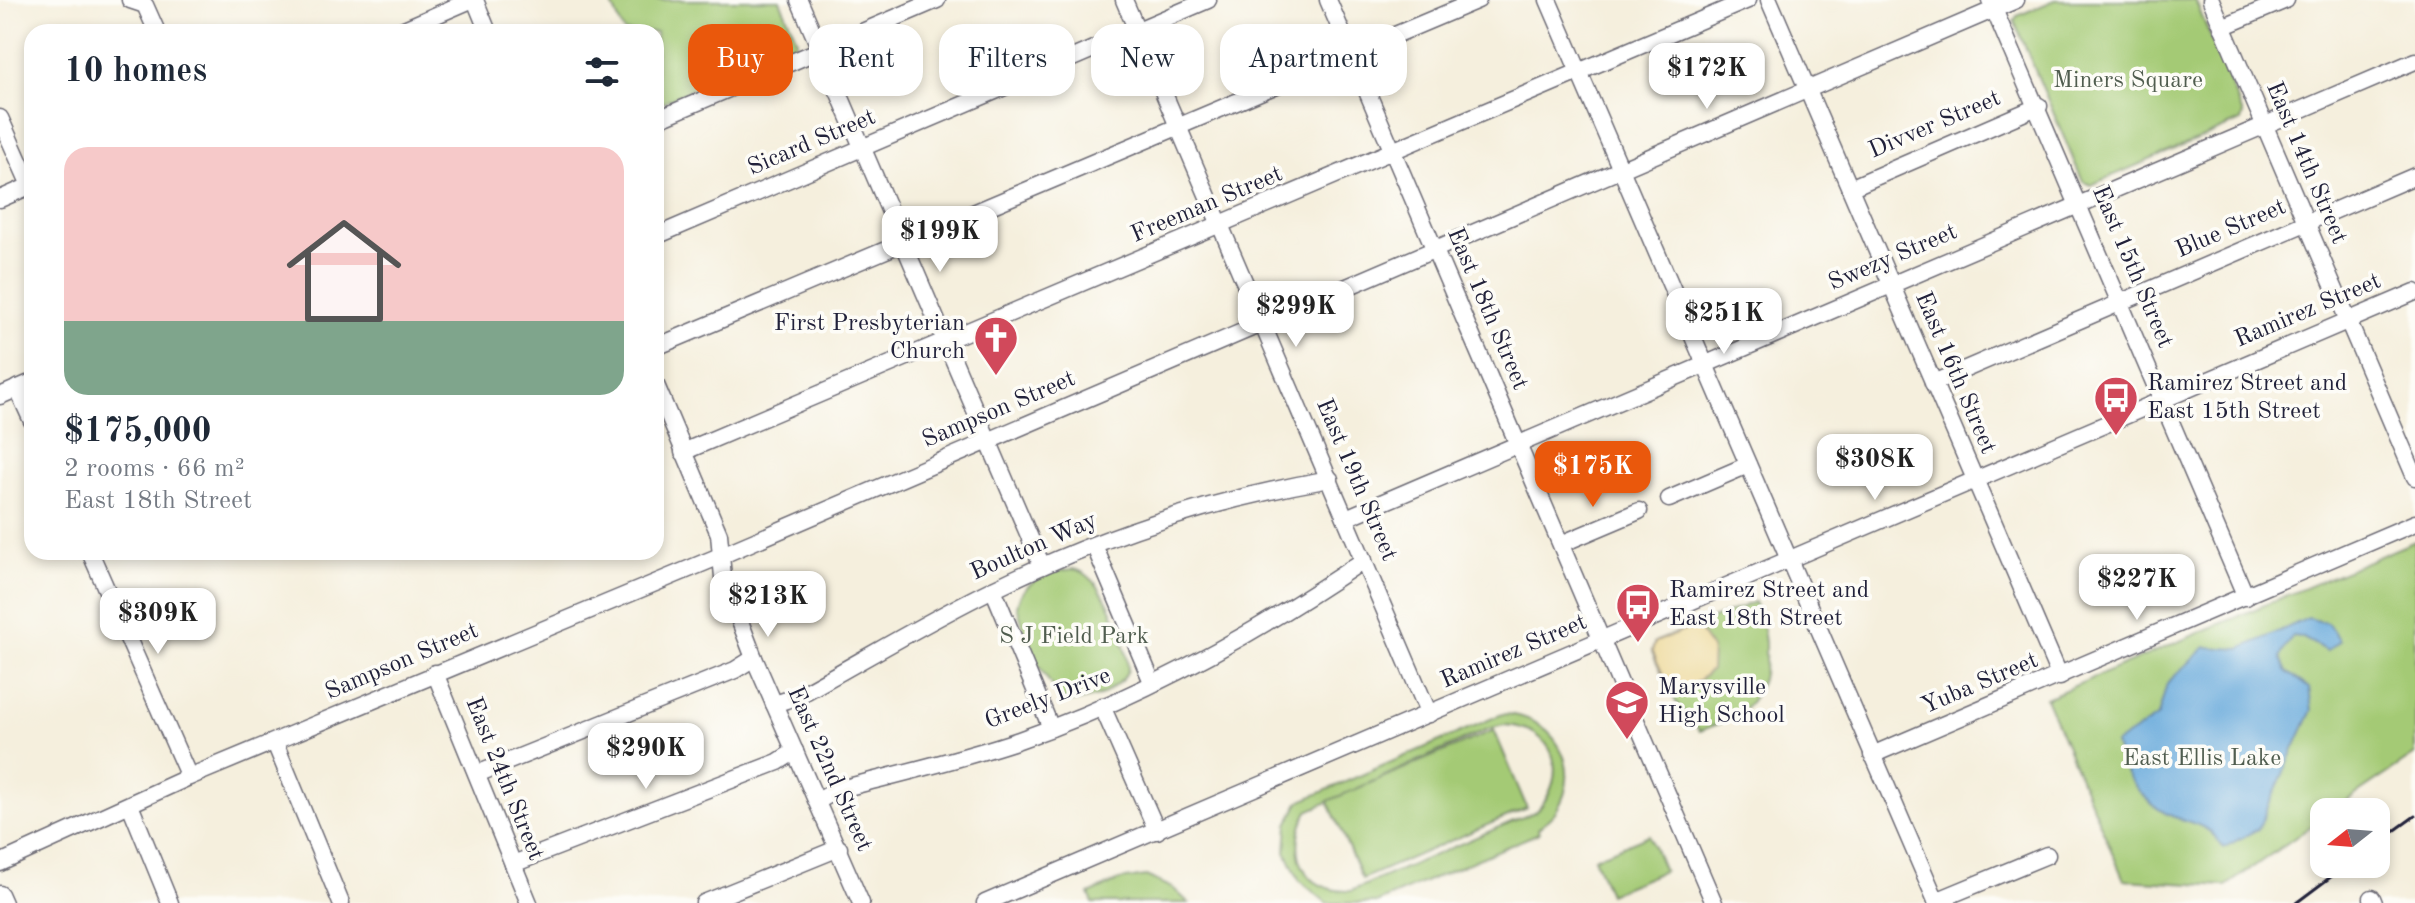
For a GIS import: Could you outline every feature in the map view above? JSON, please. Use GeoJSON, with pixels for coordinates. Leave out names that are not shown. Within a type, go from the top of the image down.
{"type":"FeatureCollection","features":[{"type":"Feature","properties":{"kind":"street"},"geometry":{"type":"LineString","coordinates":[[416,24],[473,0],[484,24]]}},
{"type":"Feature","properties":{"kind":"street"},"geometry":{"type":"LineString","coordinates":[[799,0],[810,24]]}},
{"type":"Feature","properties":{"kind":"street"},"geometry":{"type":"LineString","coordinates":[[881,24],[937,0]]}},
{"type":"Feature","properties":{"kind":"street","name":"East 19th Street"},"geometry":{"type":"LineString","coordinates":[[1124,0],[1134,24]]}},
{"type":"Feature","properties":{"kind":"street","name":"Sicard Street"},"geometry":{"type":"LineString","coordinates":[[1153,24],[1208,0]]}},
{"type":"Feature","properties":{"kind":"street","name":"East 18th Street"},"geometry":{"type":"LineString","coordinates":[[1328,0],[1338,24]]}},
{"type":"Feature","properties":{"kind":"street"},"geometry":{"type":"LineString","coordinates":[[1407,30],[1478,0]]}},
{"type":"Feature","properties":{"kind":"street"},"geometry":{"type":"LineString","coordinates":[[1548,0],[1937,902],[2047,855]]}},
{"type":"Feature","properties":{"kind":"street","name":"Freeman Street"},"geometry":{"type":"LineString","coordinates":[[683,452],[1748,0]]}},
{"type":"Feature","properties":{"kind":"street","name":"East 16th Street"},"geometry":{"type":"LineString","coordinates":[[1769,0],[2060,677]]}},
{"type":"Feature","properties":{"kind":"street","name":"Sampson Street"},"geometry":{"type":"LineString","coordinates":[[0,863],[189,777],[720,556],[1808,90],[1992,5],[2016,0]]}},
{"type":"Feature","properties":{"kind":"street","name":"East 14th Street"},"geometry":{"type":"LineString","coordinates":[[2211,0],[2415,477]]}},
{"type":"Feature","properties":{"kind":"street"},"geometry":{"type":"LineString","coordinates":[[2222,27],[2286,0]]}},
{"type":"Feature","properties":{"kind":"street"},"geometry":{"type":"LineString","coordinates":[[142,2],[153,24]]}},
{"type":"Feature","properties":{"kind":"street","name":"East 15th Street"},"geometry":{"type":"LineString","coordinates":[[1992,5],[2039,106],[2119,302],[2246,597]]}},
{"type":"Feature","properties":{"kind":"street","name":"Sicard Street"},"geometry":{"type":"LineString","coordinates":[[664,233],[1091,51]]}},
{"type":"Feature","properties":{"kind":"street"},"geometry":{"type":"LineString","coordinates":[[664,117],[809,55]]}},
{"type":"Feature","properties":{"kind":"street","name":"Swezy Street"},"geometry":{"type":"LineString","coordinates":[[1346,518],[2415,61]]}},
{"type":"Feature","properties":{"kind":"street"},"geometry":{"type":"LineString","coordinates":[[841,96],[1042,566]]}},
{"type":"Feature","properties":{"kind":"street","name":"East 19th Street"},"geometry":{"type":"LineString","coordinates":[[1165,96],[1429,714]]}},
{"type":"Feature","properties":{"kind":"street"},"geometry":{"type":"LineString","coordinates":[[664,344],[1253,96]]}},
{"type":"Feature","properties":{"kind":"street","name":"East 18th Street"},"geometry":{"type":"LineString","coordinates":[[1369,96],[1714,903]]}},
{"type":"Feature","properties":{"kind":"street","name":"Divver Street"},"geometry":{"type":"LineString","coordinates":[[1850,188],[2039,106]]}},
{"type":"Feature","properties":{"kind":"street"},"geometry":{"type":"LineString","coordinates":[[0,118],[24,171]]}},
{"type":"Feature","properties":{"kind":"street","name":"Blue Street"},"geometry":{"type":"LineString","coordinates":[[1933,383],[2415,176]]}},
{"type":"Feature","properties":{"kind":"street"},"geometry":{"type":"LineString","coordinates":[[0,199],[24,190]]}},
{"type":"Feature","properties":{"kind":"street","name":"Ramirez Street"},"geometry":{"type":"LineString","coordinates":[[985,903],[2415,292]]}},
{"type":"Feature","properties":{"kind":"street"},"geometry":{"type":"LineString","coordinates":[[0,396],[24,385]]}},
{"type":"Feature","properties":{"kind":"street","name":"East 22nd Street"},"geometry":{"type":"LineString","coordinates":[[664,405],[719,534],[723,577],[754,658],[861,903]]}},
{"type":"Feature","properties":{"kind":"street"},"geometry":{"type":"LineString","coordinates":[[1669,499],[1748,465]]}},
{"type":"Feature","properties":{"kind":"street","name":"Boulton Way"},"geometry":{"type":"LineString","coordinates":[[774,704],[796,697],[993,589],[1042,566],[1203,507],[1330,479]]}},
{"type":"Feature","properties":{"kind":"street"},"geometry":{"type":"LineString","coordinates":[[1561,544],[1639,511]]}},
{"type":"Feature","properties":{"kind":"street","name":"Yuba Street"},"geometry":{"type":"LineString","coordinates":[[1872,755],[2415,523]]}},
{"type":"Feature","properties":{"kind":"street"},"geometry":{"type":"LineString","coordinates":[[1094,545],[1152,682]]}},
{"type":"Feature","properties":{"kind":"street"},"geometry":{"type":"LineString","coordinates":[[94,560],[189,777]]}},
{"type":"Feature","properties":{"kind":"street","name":"Greely Drive"},"geometry":{"type":"LineString","coordinates":[[818,801],[837,790],[1051,728],[1102,706],[1276,618],[1364,560]]}},
{"type":"Feature","properties":{"kind":"street"},"geometry":{"type":"LineString","coordinates":[[993,589],[1051,728]]}},
{"type":"Feature","properties":{"kind":"street"},"geometry":{"type":"LineString","coordinates":[[477,774],[735,670],[754,658]]}},
{"type":"Feature","properties":{"kind":"street","name":"East 24th Street"},"geometry":{"type":"LineString","coordinates":[[435,673],[529,903]]}},
{"type":"Feature","properties":{"kind":"street"},"geometry":{"type":"LineString","coordinates":[[1102,706],[1157,831]]}},
{"type":"Feature","properties":{"kind":"street"},"geometry":{"type":"LineString","coordinates":[[275,743],[341,903]]}},
{"type":"Feature","properties":{"kind":"street"},"geometry":{"type":"LineString","coordinates":[[513,864],[778,762],[795,751]]}},
{"type":"Feature","properties":{"kind":"street"},"geometry":{"type":"LineString","coordinates":[[130,805],[170,903]]}},
{"type":"Feature","properties":{"kind":"street"},"geometry":{"type":"LineString","coordinates":[[704,903],[839,848]]}},
{"type":"Feature","properties":{"kind":"street"},"geometry":{"type":"LineString","coordinates":[[0,894],[4,903]]}},
{"type":"Feature","properties":{"kind":"green space"},"geometry":{"type":"Polygon","coordinates":[[[610,0],[780,0],[790,24],[688,24],[688,91],[664,102],[664,24],[620,24],[610,0]]]}},
{"type":"Feature","properties":{"kind":"green space","name":"Miners Square"},"geometry":{"type":"Polygon","coordinates":[[[2055,0],[2195,0],[2243,114],[2241,121],[2091,185],[2083,182],[2014,21],[2017,16],[2055,0]]]}},
{"type":"Feature","properties":{"kind":"green space","name":"East Ellis Lake"},"geometry":{"type":"Polygon","coordinates":[[[2415,541],[2415,755],[2351,798],[2310,798],[2310,827],[2226,886],[2124,880],[2046,698],[2415,541]]]}},
{"type":"Feature","properties":{"kind":"green space","name":"S J Field Park"},"geometry":{"type":"Polygon","coordinates":[[[1073,569],[1084,573],[1104,595],[1118,627],[1128,670],[1123,679],[1103,695],[1074,702],[1060,699],[1031,653],[1017,606],[1025,590],[1038,578],[1073,569]]]}},
{"type":"Feature","properties":{"kind":"green space"},"geometry":{"type":"Polygon","coordinates":[[[1754,602],[1765,642],[1764,671],[1760,684],[1754,697],[1740,712],[1700,731],[1677,704],[1652,652],[1655,642],[1754,602]]]}},
{"type":"Feature","properties":{"kind":"green space"},"geometry":{"type":"Polygon","coordinates":[[[1502,714],[1520,716],[1549,733],[1559,746],[1567,777],[1556,811],[1538,829],[1539,833],[1376,903],[1327,903],[1299,880],[1286,852],[1288,824],[1299,802],[1502,714]],[[1504,725],[1488,729],[1308,811],[1299,841],[1303,867],[1321,885],[1351,891],[1537,811],[1547,797],[1555,768],[1546,744],[1536,734],[1504,725]]]}},
{"type":"Feature","properties":{"kind":"green space"},"geometry":{"type":"Polygon","coordinates":[[[1494,730],[1527,808],[1362,879],[1328,801],[1494,730]]]}},
{"type":"Feature","properties":{"kind":"green space"},"geometry":{"type":"Polygon","coordinates":[[[1649,835],[1664,871],[1609,894],[1594,858],[1649,835]]]}},
{"type":"Feature","properties":{"kind":"green space"},"geometry":{"type":"Polygon","coordinates":[[[1146,876],[1173,888],[1189,903],[1093,903],[1089,894],[1120,880],[1146,876]]]}},
{"type":"Feature","properties":{"kind":"sand"},"geometry":{"type":"Polygon","coordinates":[[[1696,626],[1712,649],[1711,670],[1694,684],[1670,690],[1652,651],[1655,642],[1696,626]]]}},
{"type":"Feature","properties":{"kind":"water"},"geometry":{"type":"Polygon","coordinates":[[[2308,618],[2327,623],[2340,640],[2327,651],[2301,637],[2292,636],[2280,657],[2287,672],[2309,688],[2312,710],[2258,829],[2223,848],[2214,835],[2204,828],[2166,813],[2146,798],[2129,778],[2115,744],[2158,716],[2167,683],[2206,647],[2240,649],[2308,618]]]}},
{"type":"Feature","properties":{"kind":"railway"},"geometry":{"type":"LineString","coordinates":[[2390,834],[2415,816]]}},
{"type":"Feature","properties":{"kind":"railway"},"geometry":{"type":"LineString","coordinates":[[2296,903],[2329,878]]}},
{"type":"Feature","properties":{"kind":"place","name":"First Presbyterian Church"},"geometry":{"type":"Point","coordinates":[996,377]}},
{"type":"Feature","properties":{"kind":"place","name":"Ramirez Street and East 15th Street"},"geometry":{"type":"Point","coordinates":[2116,437]}},
{"type":"Feature","properties":{"kind":"place","name":"Ramirez Street and East 18th Street"},"geometry":{"type":"Point","coordinates":[1638,644]}},
{"type":"Feature","properties":{"kind":"place","name":"Marysville High School"},"geometry":{"type":"Point","coordinates":[1627,741]}}]}
